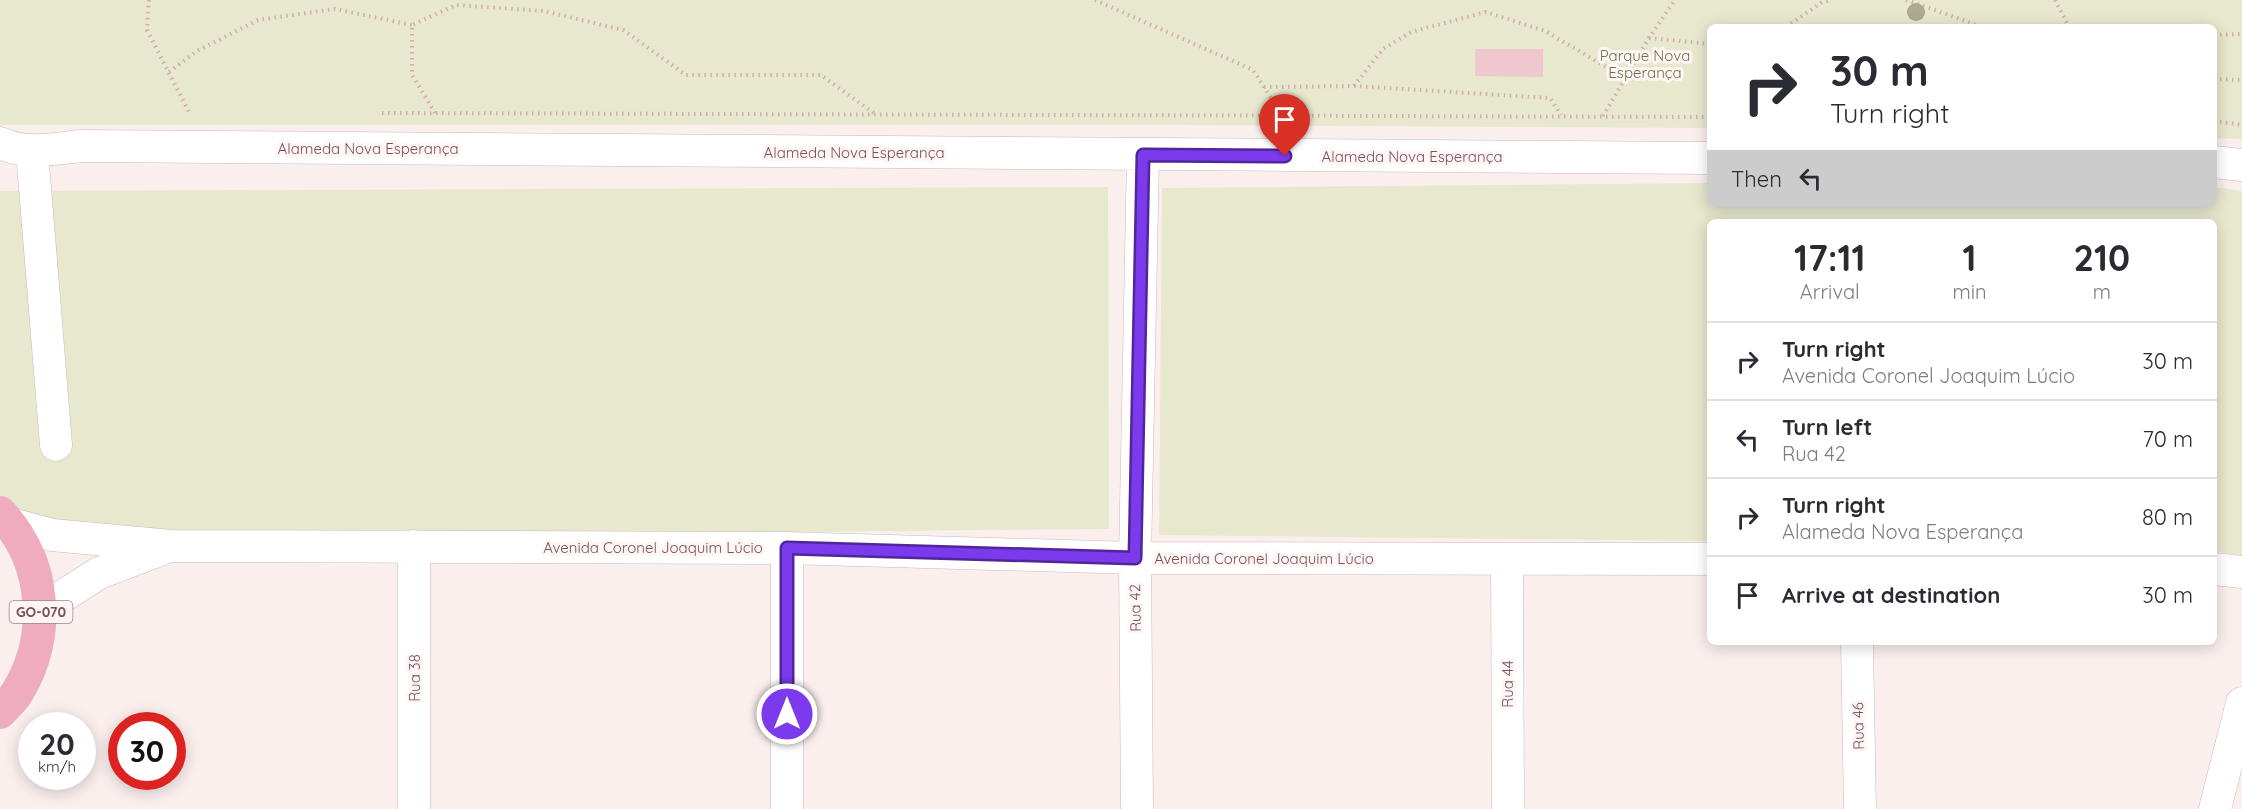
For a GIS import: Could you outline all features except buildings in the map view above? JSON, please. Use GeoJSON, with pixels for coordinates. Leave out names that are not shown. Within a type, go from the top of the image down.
{"type":"FeatureCollection","features":[{"type":"Feature","properties":{"kind":"highway","name":"GO-070"},"geometry":{"type":"LineString","coordinates":[[0,712],[18,692],[36,652],[41,610],[33,564],[5,518]]}},
{"type":"Feature","properties":{"kind":"street","name":"Alameda Nova Esperança"},"geometry":{"type":"LineString","coordinates":[[0,143],[9,148],[32,151],[81,146],[1707,158]]}},
{"type":"Feature","properties":{"kind":"street"},"geometry":{"type":"LineString","coordinates":[[32,151],[56,445]]}},
{"type":"Feature","properties":{"kind":"street","name":"Rua 42"},"geometry":{"type":"LineString","coordinates":[[1137,809],[1135,558],[1143,155]]}},
{"type":"Feature","properties":{"kind":"street"},"geometry":{"type":"LineString","coordinates":[[2217,162],[2242,165]]}},
{"type":"Feature","properties":{"kind":"street","name":"Avenida Coronel Joaquim Lúcio"},"geometry":{"type":"LineString","coordinates":[[5,518],[52,535],[171,546],[787,548],[1135,558],[1707,559]]}},
{"type":"Feature","properties":{"kind":"street","name":"Avenida Coronel Joaquim Lúcio"},"geometry":{"type":"LineString","coordinates":[[41,610],[99,573],[171,546]]}},
{"type":"Feature","properties":{"kind":"street","name":"Rua 38"},"geometry":{"type":"LineString","coordinates":[[414,546],[414,809]]}},
{"type":"Feature","properties":{"kind":"street"},"geometry":{"type":"LineString","coordinates":[[787,548],[787,809]]}},
{"type":"Feature","properties":{"kind":"street","name":"Rua 44"},"geometry":{"type":"LineString","coordinates":[[1507,559],[1508,809]]}},
{"type":"Feature","properties":{"kind":"street"},"geometry":{"type":"LineString","coordinates":[[2217,569],[2242,572]]}},
{"type":"Feature","properties":{"kind":"street","name":"Rua 46"},"geometry":{"type":"LineString","coordinates":[[1857,645],[1860,809]]}},
{"type":"Feature","properties":{"kind":"street"},"geometry":{"type":"LineString","coordinates":[[2215,809],[2242,703]]}},
{"type":"Feature","properties":{"kind":"path"},"geometry":{"type":"LineString","coordinates":[[149,0],[147,30],[207,147]]}},
{"type":"Feature","properties":{"kind":"path"},"geometry":{"type":"LineString","coordinates":[[1095,0],[1253,70],[1282,115]]}},
{"type":"Feature","properties":{"kind":"path"},"geometry":{"type":"LineString","coordinates":[[1603,116],[1649,38],[1676,0]]}},
{"type":"Feature","properties":{"kind":"path"},"geometry":{"type":"LineString","coordinates":[[1790,24],[1821,3],[1830,0]]}},
{"type":"Feature","properties":{"kind":"path"},"geometry":{"type":"LineString","coordinates":[[1906,0],[1974,24]]}},
{"type":"Feature","properties":{"kind":"path"},"geometry":{"type":"LineString","coordinates":[[2055,0],[2067,24]]}},
{"type":"Feature","properties":{"kind":"path"},"geometry":{"type":"LineString","coordinates":[[169,72],[197,51],[258,20],[335,9],[412,25],[456,5],[544,11],[623,30],[686,75],[821,75],[875,114]]}},
{"type":"Feature","properties":{"kind":"path"},"geometry":{"type":"LineString","coordinates":[[1354,87],[1383,49],[1410,32],[1486,12],[1545,31],[1625,78]]}},
{"type":"Feature","properties":{"kind":"path"},"geometry":{"type":"LineString","coordinates":[[412,25],[412,75],[435,113]]}},
{"type":"Feature","properties":{"kind":"path"},"geometry":{"type":"LineString","coordinates":[[2217,35],[2242,34]]}},
{"type":"Feature","properties":{"kind":"path"},"geometry":{"type":"LineString","coordinates":[[1649,38],[1707,44]]}},
{"type":"Feature","properties":{"kind":"path"},"geometry":{"type":"LineString","coordinates":[[2217,79],[2242,80]]}},
{"type":"Feature","properties":{"kind":"path"},"geometry":{"type":"LineString","coordinates":[[1264,87],[1354,87],[1550,98],[1561,116]]}},
{"type":"Feature","properties":{"kind":"path"},"geometry":{"type":"LineString","coordinates":[[178,113],[201,113]]}},
{"type":"Feature","properties":{"kind":"path"},"geometry":{"type":"LineString","coordinates":[[377,113],[1707,117]]}},
{"type":"Feature","properties":{"kind":"path"},"geometry":{"type":"LineString","coordinates":[[2217,121],[2242,125]]}},
{"type":"Feature","properties":{"kind":"green space","name":"Parque Nova Esperança"},"geometry":{"type":"Polygon","coordinates":[[[0,0],[2242,0],[2242,139],[2217,138],[2217,24],[1707,24],[1707,128],[1161,125],[0,125],[0,0]]]}},
{"type":"Feature","properties":{"kind":"green space"},"geometry":{"type":"Polygon","coordinates":[[[1707,183],[1707,207],[2217,207],[2217,187],[2242,191],[2242,556],[2217,552],[2217,219],[1707,219],[1707,541],[1159,535],[1162,188],[1707,183]]]}},
{"type":"Feature","properties":{"kind":"green space"},"geometry":{"type":"Polygon","coordinates":[[[1108,187],[1109,529],[129,538],[47,531],[0,500],[0,191],[1108,187]]]}},
{"type":"Feature","properties":{"kind":"route"},"geometry":{"type":"LineString","coordinates":[[787,714],[787,548],[1135,558],[1143,155],[1285,156]]}}]}
